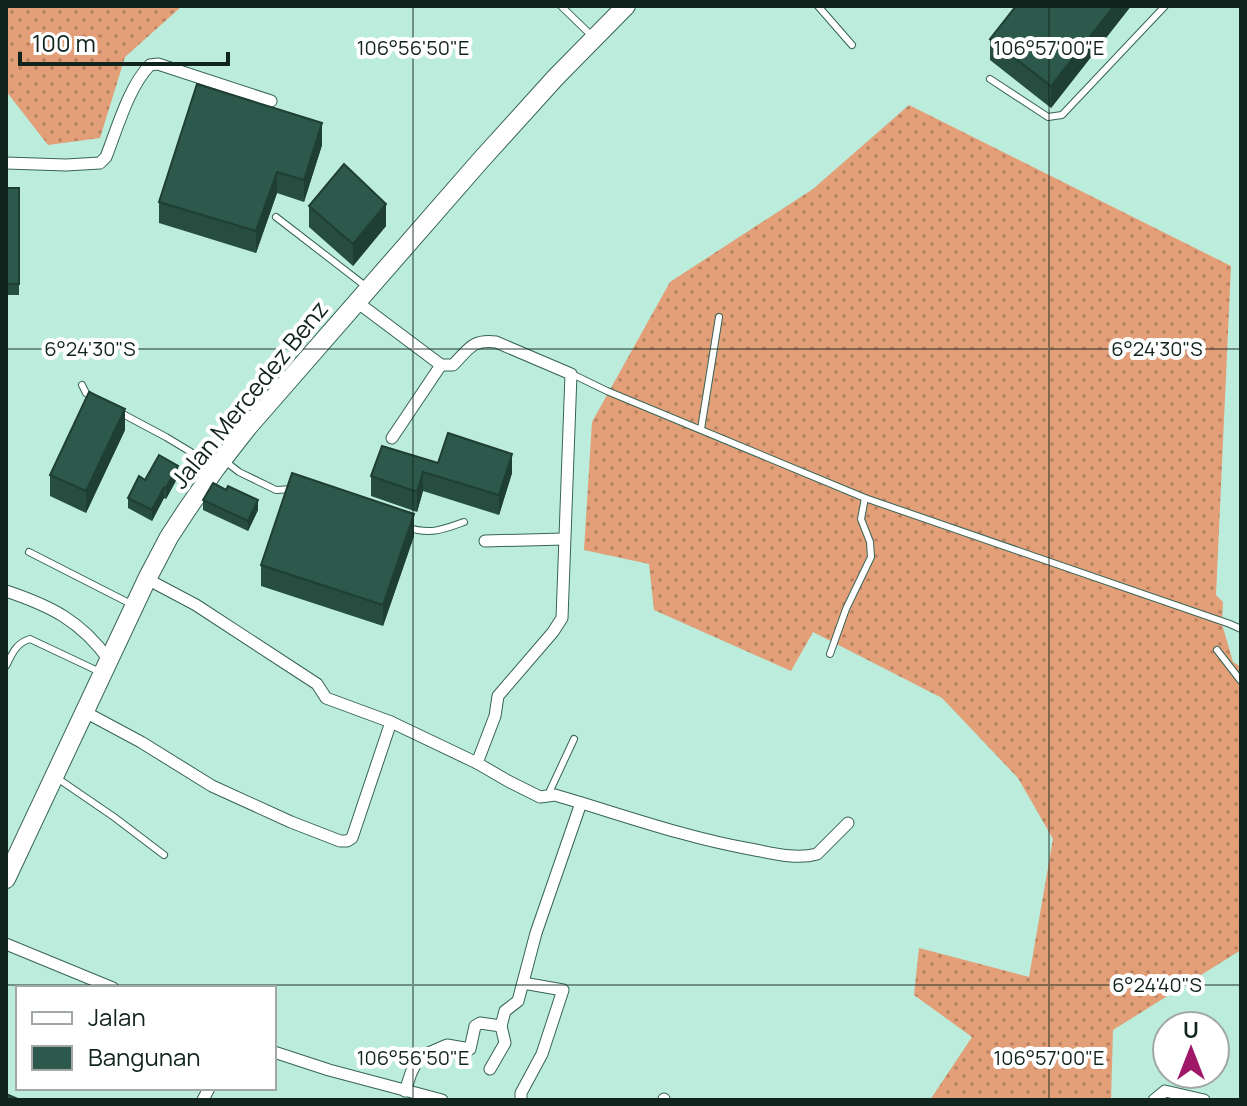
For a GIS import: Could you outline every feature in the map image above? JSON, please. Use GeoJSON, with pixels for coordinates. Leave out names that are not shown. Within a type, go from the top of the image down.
{"type":"FeatureCollection","features":[{"type":"Feature","properties":{"kind":"main road","name":"Jalan Mercedez Benz"},"geometry":{"type":"LineString","coordinates":[[6,879],[147,579],[169,537],[219,463],[480,161],[626,6]]}},
{"type":"Feature","properties":{"kind":"street"},"geometry":{"type":"LineString","coordinates":[[6,163],[90,164],[104,160],[128,101],[150,65],[172,68],[271,101]]}},
{"type":"Feature","properties":{"kind":"street"},"geometry":{"type":"LineString","coordinates":[[363,295],[441,365],[453,365],[472,344],[485,341],[496,342],[571,374],[562,618],[498,696],[495,716],[477,763]]}},
{"type":"Feature","properties":{"kind":"street"},"geometry":{"type":"LineString","coordinates":[[392,438],[441,365]]}},
{"type":"Feature","properties":{"kind":"street"},"geometry":{"type":"LineString","coordinates":[[485,541],[564,539]]}},
{"type":"Feature","properties":{"kind":"street"},"geometry":{"type":"LineString","coordinates":[[147,579],[196,605],[317,684],[326,698],[391,722],[540,797],[552,795],[694,838],[789,855],[817,854],[848,823]]}},
{"type":"Feature","properties":{"kind":"street"},"geometry":{"type":"LineString","coordinates":[[6,591],[72,621],[91,636],[106,667]]}},
{"type":"Feature","properties":{"kind":"street"},"geometry":{"type":"LineString","coordinates":[[85,712],[212,786],[340,841],[352,838],[391,722]]}},
{"type":"Feature","properties":{"kind":"street"},"geometry":{"type":"LineString","coordinates":[[490,1069],[505,1043],[501,1026],[505,1011],[518,1001],[536,933],[581,803]]}},
{"type":"Feature","properties":{"kind":"street"},"geometry":{"type":"LineString","coordinates":[[6,944],[108,986]]}},
{"type":"Feature","properties":{"kind":"street"},"geometry":{"type":"LineString","coordinates":[[521,1100],[521,1093],[542,1054],[563,990],[523,983]]}},
{"type":"Feature","properties":{"kind":"street"},"geometry":{"type":"LineString","coordinates":[[405,1091],[417,1061],[426,1054],[447,1045],[470,1049],[475,1026],[480,1023],[501,1026]]}},
{"type":"Feature","properties":{"kind":"street"},"geometry":{"type":"LineString","coordinates":[[276,1053],[442,1100]]}},
{"type":"Feature","properties":{"kind":"street"},"geometry":{"type":"LineString","coordinates":[[1154,1100],[1165,1091],[1204,1100]]}},
{"type":"Feature","properties":{"kind":"lane"},"geometry":{"type":"LineString","coordinates":[[561,6],[594,38]]}},
{"type":"Feature","properties":{"kind":"lane"},"geometry":{"type":"LineString","coordinates":[[818,6],[852,45]]}},
{"type":"Feature","properties":{"kind":"lane"},"geometry":{"type":"LineString","coordinates":[[990,79],[1048,117],[1062,115],[1165,6]]}},
{"type":"Feature","properties":{"kind":"lane"},"geometry":{"type":"LineString","coordinates":[[276,217],[363,295]]}},
{"type":"Feature","properties":{"kind":"lane"},"geometry":{"type":"LineString","coordinates":[[701,429],[719,317]]}},
{"type":"Feature","properties":{"kind":"lane"},"geometry":{"type":"LineString","coordinates":[[571,374],[865,498],[1241,630]]}},
{"type":"Feature","properties":{"kind":"lane"},"geometry":{"type":"LineString","coordinates":[[82,385],[94,399]]}},
{"type":"Feature","properties":{"kind":"lane"},"geometry":{"type":"LineString","coordinates":[[106,405],[276,490],[292,488],[306,493]]}},
{"type":"Feature","properties":{"kind":"lane"},"geometry":{"type":"LineString","coordinates":[[830,654],[846,609],[871,557],[870,542],[861,519],[865,498]]}},
{"type":"Feature","properties":{"kind":"lane"},"geometry":{"type":"LineString","coordinates":[[404,527],[435,532],[464,522]]}},
{"type":"Feature","properties":{"kind":"lane"},"geometry":{"type":"LineString","coordinates":[[29,552],[134,606]]}},
{"type":"Feature","properties":{"kind":"lane"},"geometry":{"type":"LineString","coordinates":[[6,666],[17,646],[30,639],[106,667]]}},
{"type":"Feature","properties":{"kind":"lane"},"geometry":{"type":"LineString","coordinates":[[1217,650],[1241,681]]}},
{"type":"Feature","properties":{"kind":"lane"},"geometry":{"type":"LineString","coordinates":[[547,797],[574,739]]}},
{"type":"Feature","properties":{"kind":"lane"},"geometry":{"type":"LineString","coordinates":[[55,777],[164,855]]}},
{"type":"Feature","properties":{"kind":"shaded area"},"geometry":{"type":"Polygon","coordinates":[[[6,6],[182,6],[125,57],[100,138],[48,145],[6,91],[6,6]]]}},
{"type":"Feature","properties":{"kind":"shaded area"},"geometry":{"type":"Polygon","coordinates":[[[909,105],[1231,266],[1216,595],[1223,602],[1222,624],[1233,662],[1241,667],[1241,950],[1113,1030],[1111,1100],[930,1100],[972,1037],[914,995],[919,948],[1029,977],[1053,839],[1018,778],[942,698],[813,632],[791,671],[654,610],[649,564],[584,550],[592,422],[670,282],[813,189],[909,105]]]}},
{"type":"Feature","properties":{"kind":"building"},"geometry":{"type":"Polygon","coordinates":[[[1016,6],[1114,6],[1051,86],[990,39],[1016,6]]]}},
{"type":"Feature","properties":{"kind":"building"},"geometry":{"type":"Polygon","coordinates":[[[197,84],[322,123],[304,180],[277,172],[256,231],[159,202],[197,84]]]}},
{"type":"Feature","properties":{"kind":"building"},"geometry":{"type":"Polygon","coordinates":[[[344,164],[386,204],[353,244],[309,206],[344,164]]]}},
{"type":"Feature","properties":{"kind":"building"},"geometry":{"type":"Polygon","coordinates":[[[6,188],[19,188],[19,284],[6,284],[6,188]]]}},
{"type":"Feature","properties":{"kind":"building"},"geometry":{"type":"Polygon","coordinates":[[[89,392],[125,409],[86,491],[50,475],[89,392]]]}},
{"type":"Feature","properties":{"kind":"building"},"geometry":{"type":"Polygon","coordinates":[[[448,433],[512,454],[499,495],[423,472],[417,492],[371,476],[382,446],[438,463],[448,433]]]}},
{"type":"Feature","properties":{"kind":"building"},"geometry":{"type":"Polygon","coordinates":[[[159,455],[178,466],[152,510],[128,498],[139,476],[145,480],[159,455]]]}},
{"type":"Feature","properties":{"kind":"building"},"geometry":{"type":"Polygon","coordinates":[[[292,473],[414,514],[383,605],[261,565],[292,473]]]}},
{"type":"Feature","properties":{"kind":"building"},"geometry":{"type":"Polygon","coordinates":[[[213,483],[226,490],[228,486],[258,500],[248,521],[203,500],[213,483]]]}},
{"type":"Feature","properties":{"kind":"building"},"geometry":{"type":"Polygon","coordinates":[[[6,1094],[20,1100],[6,1100],[6,1094]]]}}]}
